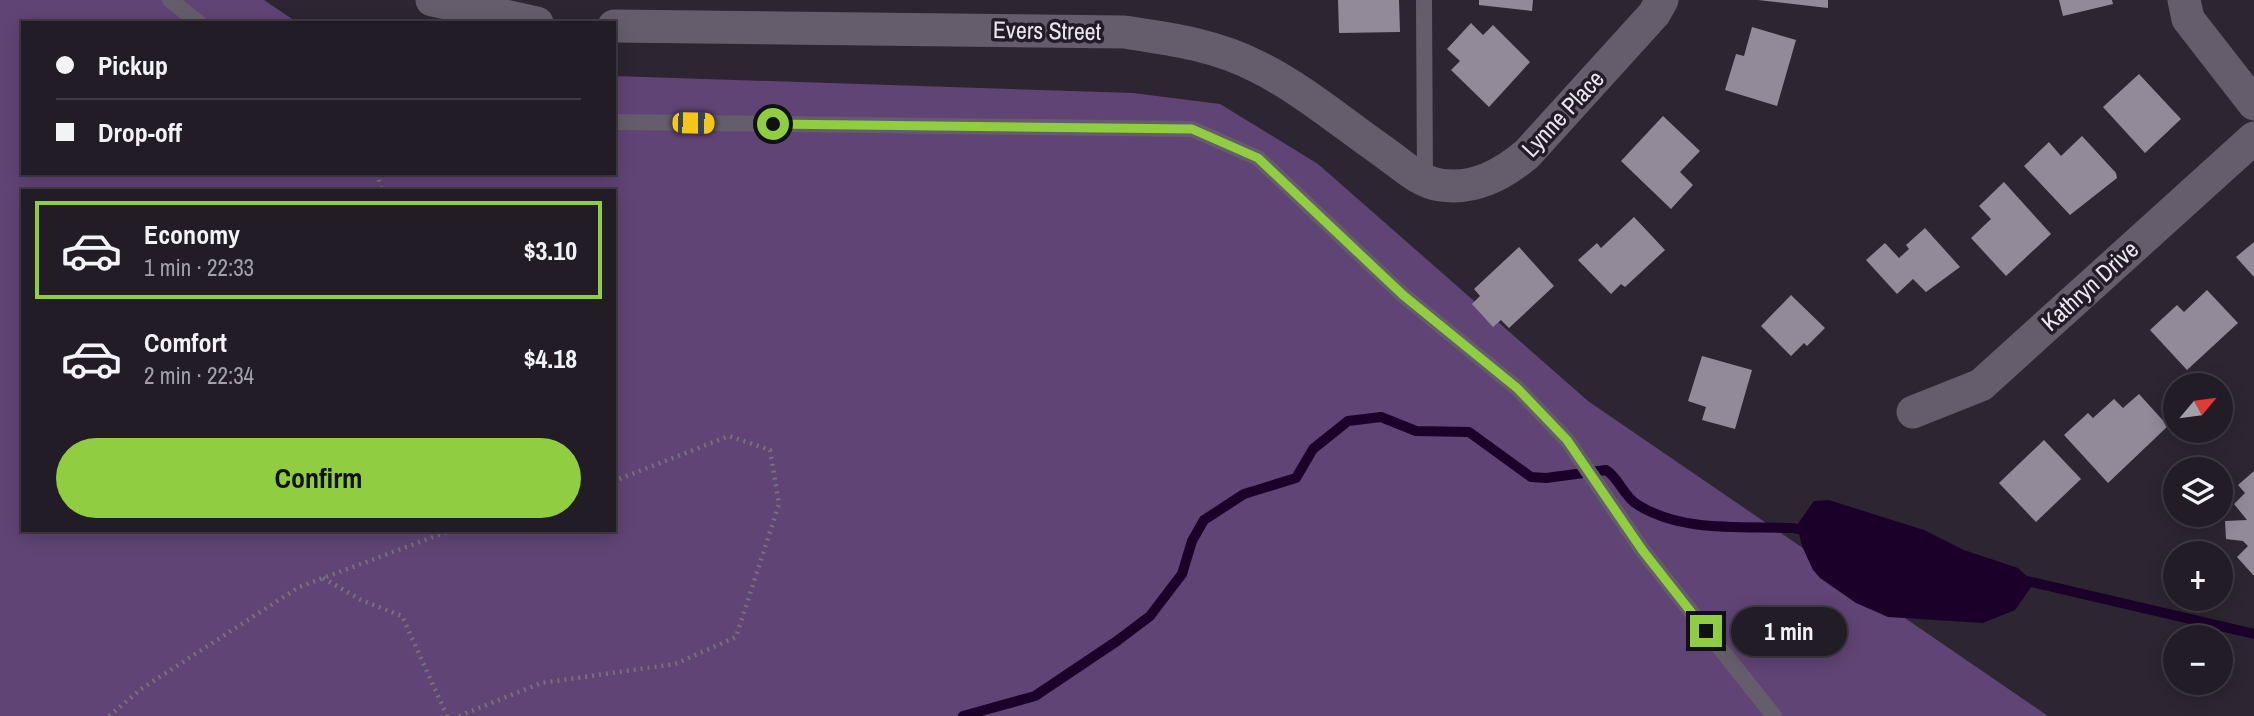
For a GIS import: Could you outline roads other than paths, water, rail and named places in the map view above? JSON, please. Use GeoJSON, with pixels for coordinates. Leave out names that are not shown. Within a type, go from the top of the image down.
{"type":"FeatureCollection","features":[{"type":"Feature","properties":{"kind":"street"},"geometry":{"type":"LineString","coordinates":[[432,0],[528,21]]}},
{"type":"Feature","properties":{"kind":"street","name":"Lynne Place"},"geometry":{"type":"LineString","coordinates":[[1432,183],[1471,185],[1509,170],[1527,154],[1654,14],[1662,0]]}},
{"type":"Feature","properties":{"kind":"street"},"geometry":{"type":"LineString","coordinates":[[2184,0],[2188,19],[2254,104]]}},
{"type":"Feature","properties":{"kind":"street","name":"Evers Street"},"geometry":{"type":"LineString","coordinates":[[616,26],[1125,32],[1194,42],[1256,66],[1290,85],[1432,183]]}},
{"type":"Feature","properties":{"kind":"street","name":"Kathryn Drive"},"geometry":{"type":"LineString","coordinates":[[1913,412],[1981,385],[2254,138]]}},
{"type":"Feature","properties":{"kind":"lane"},"geometry":{"type":"LineString","coordinates":[[170,0],[196,21]]}},
{"type":"Feature","properties":{"kind":"lane"},"geometry":{"type":"LineString","coordinates":[[1424,0],[1432,183]]}},
{"type":"Feature","properties":{"kind":"lane"},"geometry":{"type":"LineString","coordinates":[[616,122],[1192,129],[1258,158],[1403,295],[1517,388],[1567,440],[1643,551],[1774,716]]}},
{"type":"Feature","properties":{"kind":"waterway"},"geometry":{"type":"LineString","coordinates":[[963,716],[1035,696],[1150,616],[1182,574],[1192,541],[1204,520],[1244,494],[1296,478],[1313,449],[1348,421],[1381,417],[1416,431],[1469,432],[1531,477],[1546,478],[1606,470],[1638,505],[1674,520],[1714,526],[1793,528],[1810,532]]}},
{"type":"Feature","properties":{"kind":"waterway"},"geometry":{"type":"LineString","coordinates":[[2023,580],[2254,634]]}}]}
